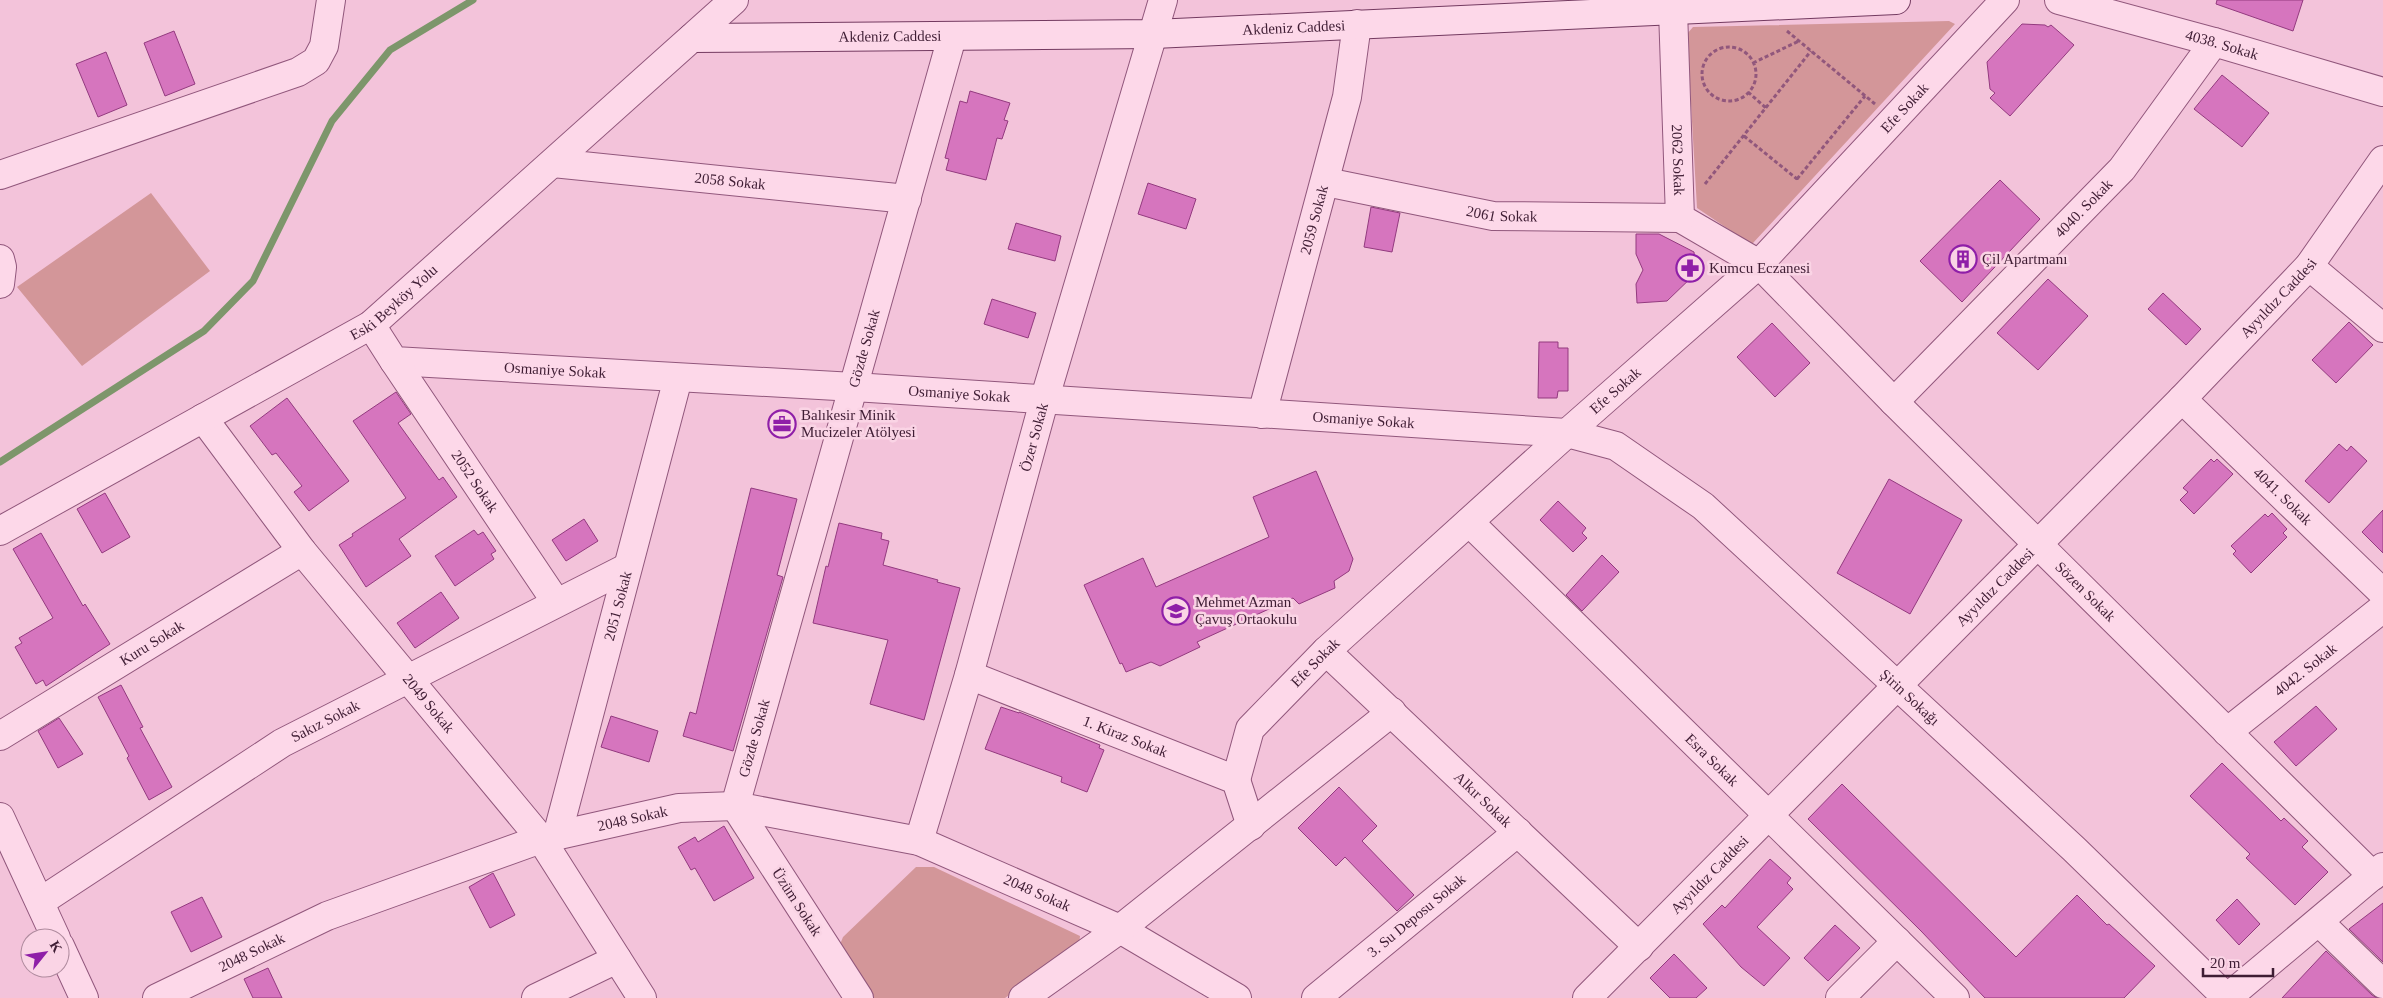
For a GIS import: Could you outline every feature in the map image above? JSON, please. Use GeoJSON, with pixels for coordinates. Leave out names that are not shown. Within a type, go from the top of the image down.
{"type":"FeatureCollection","features":[{"type":"Feature","properties":{"kind":"street"},"geometry":{"type":"LineString","coordinates":[[0,175],[298,72],[316,61],[324,46],[331,0]]}},
{"type":"Feature","properties":{"kind":"street","name":"Eski Beyköy Yolu"},"geometry":{"type":"LineString","coordinates":[[0,531],[372,325],[734,0]]}},
{"type":"Feature","properties":{"kind":"street","name":"Özer Sokak"},"geometry":{"type":"LineString","coordinates":[[918,840],[970,675],[1044,400],[1163,0]]}},
{"type":"Feature","properties":{"kind":"street","name":"Akdeniz Caddesi"},"geometry":{"type":"LineString","coordinates":[[692,38],[1154,34],[1896,0]]}},
{"type":"Feature","properties":{"kind":"street","name":"Efe Sokak"},"geometry":{"type":"LineString","coordinates":[[1236,780],[1250,728],[1326,651],[1567,433],[1760,264],[2005,0]]}},
{"type":"Feature","properties":{"kind":"street","name":"4038. Sokak"},"geometry":{"type":"LineString","coordinates":[[2059,0],[2214,42],[2383,92]]}},
{"type":"Feature","properties":{"kind":"street","name":"2062 Sokak"},"geometry":{"type":"LineString","coordinates":[[1673,10],[1680,218],[1760,264]]}},
{"type":"Feature","properties":{"kind":"street","name":"2059 Sokak"},"geometry":{"type":"LineString","coordinates":[[1262,414],[1326,182],[1347,96],[1357,24]]}},
{"type":"Feature","properties":{"kind":"street","name":"Gözde Sokak"},"geometry":{"type":"LineString","coordinates":[[735,806],[952,37]]}},
{"type":"Feature","properties":{"kind":"street","name":"4040. Sokak"},"geometry":{"type":"LineString","coordinates":[[1894,402],[2122,169],[2214,42]]}},
{"type":"Feature","properties":{"kind":"street","name":"Ayyıldız Caddesi"},"geometry":{"type":"LineString","coordinates":[[1587,998],[1899,686],[2182,399],[2309,266],[2383,160]]}},
{"type":"Feature","properties":{"kind":"street","name":"2058 Sokak"},"geometry":{"type":"LineString","coordinates":[[553,163],[907,199]]}},
{"type":"Feature","properties":{"kind":"street","name":"2061 Sokak"},"geometry":{"type":"LineString","coordinates":[[1326,182],[1493,216],[1680,218]]}},
{"type":"Feature","properties":{"kind":"street"},"geometry":{"type":"LineString","coordinates":[[0,259],[2,267],[0,284]]}},
{"type":"Feature","properties":{"kind":"street","name":"Sözen Sokak"},"geometry":{"type":"LineString","coordinates":[[1760,264],[1894,402],[2227,732],[2378,872]]}},
{"type":"Feature","properties":{"kind":"street"},"geometry":{"type":"LineString","coordinates":[[2309,266],[2383,328]]}},
{"type":"Feature","properties":{"kind":"street"},"geometry":{"type":"LineString","coordinates":[[372,325],[394,361]]}},
{"type":"Feature","properties":{"kind":"street","name":"Osmaniye Sokak"},"geometry":{"type":"LineString","coordinates":[[394,361],[854,387],[1567,433]]}},
{"type":"Feature","properties":{"kind":"street","name":"2052 Sokak"},"geometry":{"type":"LineString","coordinates":[[394,361],[556,602]]}},
{"type":"Feature","properties":{"kind":"street","name":"2051 Sokak"},"geometry":{"type":"LineString","coordinates":[[549,837],[678,378]]}},
{"type":"Feature","properties":{"kind":"street","name":"4041. Sokak"},"geometry":{"type":"LineString","coordinates":[[2182,399],[2383,593]]}},
{"type":"Feature","properties":{"kind":"street","name":"2049 Sokak"},"geometry":{"type":"LineString","coordinates":[[203,418],[302,551],[408,679],[549,837],[617,959],[642,998]]}},
{"type":"Feature","properties":{"kind":"street","name":"Şirin Sokağı"},"geometry":{"type":"LineString","coordinates":[[1567,433],[1616,446],[1704,506],[2074,849],[2227,998]]}},
{"type":"Feature","properties":{"kind":"street","name":"Esra Sokak"},"geometry":{"type":"LineString","coordinates":[[1469,522],[1955,998]]}},
{"type":"Feature","properties":{"kind":"street","name":"Kuru Sokak"},"geometry":{"type":"LineString","coordinates":[[0,736],[302,551]]}},
{"type":"Feature","properties":{"kind":"street","name":"Sakız Sokak"},"geometry":{"type":"LineString","coordinates":[[40,902],[282,743],[626,568]]}},
{"type":"Feature","properties":{"kind":"street","name":"4042. Sokak"},"geometry":{"type":"LineString","coordinates":[[2227,732],[2383,608]]}},
{"type":"Feature","properties":{"kind":"street","name":"Alkır Sokak"},"geometry":{"type":"LineString","coordinates":[[1326,651],[1639,947]]}},
{"type":"Feature","properties":{"kind":"street","name":"1. Kiraz Sokak"},"geometry":{"type":"LineString","coordinates":[[970,675],[1236,780]]}},
{"type":"Feature","properties":{"kind":"street"},"geometry":{"type":"LineString","coordinates":[[1023,998],[1120,929],[1392,712]]}},
{"type":"Feature","properties":{"kind":"street"},"geometry":{"type":"LineString","coordinates":[[1236,780],[1251,826]]}},
{"type":"Feature","properties":{"kind":"street","name":"2048 Sokak"},"geometry":{"type":"LineString","coordinates":[[157,998],[327,916],[549,837],[679,808],[735,806],[918,840],[1120,929],[1237,998]]}},
{"type":"Feature","properties":{"kind":"street","name":"Üzüm Sokak"},"geometry":{"type":"LineString","coordinates":[[735,806],[860,998]]}},
{"type":"Feature","properties":{"kind":"street"},"geometry":{"type":"LineString","coordinates":[[0,817],[52,928]]}},
{"type":"Feature","properties":{"kind":"street","name":"3. Su Deposu Sokak"},"geometry":{"type":"LineString","coordinates":[[1316,998],[1518,832]]}},
{"type":"Feature","properties":{"kind":"street"},"geometry":{"type":"LineString","coordinates":[[2227,998],[2378,872]]}},
{"type":"Feature","properties":{"kind":"street"},"geometry":{"type":"LineString","coordinates":[[2319,922],[2383,984]]}},
{"type":"Feature","properties":{"kind":"street"},"geometry":{"type":"LineString","coordinates":[[1840,998],[1897,941]]}},
{"type":"Feature","properties":{"kind":"street"},"geometry":{"type":"LineString","coordinates":[[536,998],[617,959]]}},
{"type":"Feature","properties":{"kind":"street"},"geometry":{"type":"LineString","coordinates":[[70,968],[84,998]]}},
{"type":"Feature","properties":{"kind":"path"},"geometry":{"type":"LineString","coordinates":[[1781,25],[1878,107]]}},
{"type":"Feature","properties":{"kind":"path"},"geometry":{"type":"LineString","coordinates":[[1753,64],[1799,41]]}},
{"type":"Feature","properties":{"kind":"path"},"geometry":{"type":"LineString","coordinates":[[1725,47],[1742,51],[1753,64],[1755,82],[1748,92],[1736,100],[1718,98],[1705,87],[1702,70],[1710,55],[1725,47]]}},
{"type":"Feature","properties":{"kind":"path"},"geometry":{"type":"LineString","coordinates":[[1702,187],[1811,51]]}},
{"type":"Feature","properties":{"kind":"path"},"geometry":{"type":"LineString","coordinates":[[1748,92],[1766,108]]}},
{"type":"Feature","properties":{"kind":"path"},"geometry":{"type":"LineString","coordinates":[[1797,179],[1865,96]]}},
{"type":"Feature","properties":{"kind":"path"},"geometry":{"type":"LineString","coordinates":[[1744,136],[1802,183]]}},
{"type":"Feature","properties":{"kind":"shaded area"},"geometry":{"type":"Polygon","coordinates":[[[1949,21],[1955,24],[1753,243],[1749,243],[1697,208],[1687,34],[1693,27],[1949,21]]]}},
{"type":"Feature","properties":{"kind":"shaded area"},"geometry":{"type":"Polygon","coordinates":[[[151,193],[210,271],[82,366],[17,287],[151,193]]]}},
{"type":"Feature","properties":{"kind":"shaded area"},"geometry":{"type":"Polygon","coordinates":[[[916,867],[934,867],[1080,936],[1079,945],[1005,998],[870,998],[839,947],[843,937],[916,867]]]}},
{"type":"Feature","properties":{"kind":"building"},"geometry":{"type":"Polygon","coordinates":[[[2217,0],[2303,0],[2293,31],[2216,4],[2217,0]]]}},
{"type":"Feature","properties":{"kind":"building"},"geometry":{"type":"Polygon","coordinates":[[[2022,24],[2045,25],[2048,27],[2051,25],[2074,45],[2010,116],[1990,98],[1995,93],[1990,89],[1987,62],[2022,24]]]}},
{"type":"Feature","properties":{"kind":"building"},"geometry":{"type":"Polygon","coordinates":[[[174,31],[195,84],[165,96],[144,43],[174,31]]]}},
{"type":"Feature","properties":{"kind":"building"},"geometry":{"type":"Polygon","coordinates":[[[106,52],[127,105],[98,117],[76,64],[106,52]]]}},
{"type":"Feature","properties":{"kind":"building"},"geometry":{"type":"Polygon","coordinates":[[[2222,75],[2269,113],[2242,147],[2194,109],[2222,75]]]}},
{"type":"Feature","properties":{"kind":"building"},"geometry":{"type":"Polygon","coordinates":[[[970,91],[1010,103],[1004,120],[1008,121],[1002,139],[997,138],[986,180],[946,170],[949,159],[945,158],[960,101],[967,103],[970,91]]]}},
{"type":"Feature","properties":{"kind":"building"},"geometry":{"type":"Polygon","coordinates":[[[2000,180],[2040,219],[1962,302],[1920,261],[2000,180]]]}},
{"type":"Feature","properties":{"kind":"building"},"geometry":{"type":"Polygon","coordinates":[[[1148,183],[1196,199],[1186,229],[1138,214],[1148,183]]]}},
{"type":"Feature","properties":{"kind":"building"},"geometry":{"type":"Polygon","coordinates":[[[1371,207],[1400,213],[1392,252],[1364,247],[1371,207]]]}},
{"type":"Feature","properties":{"kind":"building"},"geometry":{"type":"Polygon","coordinates":[[[1016,223],[1061,236],[1055,261],[1008,249],[1016,223]]]}},
{"type":"Feature","properties":{"kind":"building"},"geometry":{"type":"Polygon","coordinates":[[[1636,234],[1659,234],[1694,252],[1696,273],[1667,301],[1637,303],[1636,284],[1643,270],[1636,254],[1636,234]]]}},
{"type":"Feature","properties":{"kind":"building"},"geometry":{"type":"Polygon","coordinates":[[[2048,279],[2088,316],[2038,370],[1997,333],[2048,279]]]}},
{"type":"Feature","properties":{"kind":"building"},"geometry":{"type":"Polygon","coordinates":[[[2163,293],[2201,329],[2186,345],[2148,309],[2163,293]]]}},
{"type":"Feature","properties":{"kind":"building"},"geometry":{"type":"Polygon","coordinates":[[[992,299],[1036,313],[1028,338],[984,324],[992,299]]]}},
{"type":"Feature","properties":{"kind":"building"},"geometry":{"type":"Polygon","coordinates":[[[2349,322],[2373,345],[2336,383],[2312,360],[2349,322]]]}},
{"type":"Feature","properties":{"kind":"building"},"geometry":{"type":"Polygon","coordinates":[[[1772,323],[1810,363],[1775,397],[1737,357],[1772,323]]]}},
{"type":"Feature","properties":{"kind":"building"},"geometry":{"type":"Polygon","coordinates":[[[1539,342],[1558,342],[1558,348],[1568,348],[1568,391],[1558,391],[1557,398],[1538,398],[1539,342]]]}},
{"type":"Feature","properties":{"kind":"building"},"geometry":{"type":"Polygon","coordinates":[[[396,392],[411,414],[398,423],[439,480],[443,477],[457,497],[399,539],[411,556],[366,587],[339,545],[353,536],[352,534],[406,498],[353,421],[396,392]]]}},
{"type":"Feature","properties":{"kind":"building"},"geometry":{"type":"Polygon","coordinates":[[[287,398],[349,481],[309,511],[294,492],[302,486],[276,453],[272,455],[250,426],[287,398]]]}},
{"type":"Feature","properties":{"kind":"building"},"geometry":{"type":"Polygon","coordinates":[[[2339,444],[2347,451],[2351,446],[2367,461],[2329,503],[2305,481],[2339,444]]]}},
{"type":"Feature","properties":{"kind":"building"},"geometry":{"type":"Polygon","coordinates":[[[2211,459],[2214,462],[2217,459],[2233,474],[2194,514],[2180,500],[2188,492],[2183,488],[2211,459]]]}},
{"type":"Feature","properties":{"kind":"building"},"geometry":{"type":"Polygon","coordinates":[[[1316,471],[1353,559],[1349,571],[1334,581],[1335,588],[1299,604],[1293,598],[1197,642],[1200,647],[1160,666],[1151,662],[1126,672],[1122,663],[1120,664],[1084,585],[1143,558],[1156,587],[1269,537],[1253,497],[1316,471]]]}},
{"type":"Feature","properties":{"kind":"building"},"geometry":{"type":"Polygon","coordinates":[[[1889,479],[1962,520],[1910,614],[1837,573],[1889,479]]]}},
{"type":"Feature","properties":{"kind":"building"},"geometry":{"type":"Polygon","coordinates":[[[751,488],[797,499],[777,575],[783,577],[733,751],[683,736],[690,712],[696,714],[751,488]]]}},
{"type":"Feature","properties":{"kind":"building"},"geometry":{"type":"Polygon","coordinates":[[[105,493],[130,537],[102,553],[77,509],[105,493]]]}},
{"type":"Feature","properties":{"kind":"building"},"geometry":{"type":"Polygon","coordinates":[[[1558,501],[1586,528],[1582,533],[1587,538],[1573,552],[1540,520],[1558,501]]]}},
{"type":"Feature","properties":{"kind":"building"},"geometry":{"type":"Polygon","coordinates":[[[2383,510],[2383,553],[2362,532],[2383,510]]]}},
{"type":"Feature","properties":{"kind":"building"},"geometry":{"type":"Polygon","coordinates":[[[2272,513],[2287,529],[2283,533],[2287,537],[2251,573],[2233,554],[2236,551],[2231,546],[2265,514],[2268,517],[2272,513]]]}},
{"type":"Feature","properties":{"kind":"building"},"geometry":{"type":"Polygon","coordinates":[[[584,519],[598,541],[566,561],[552,540],[584,519]]]}},
{"type":"Feature","properties":{"kind":"building"},"geometry":{"type":"Polygon","coordinates":[[[839,523],[882,533],[881,539],[889,541],[883,565],[960,588],[924,720],[870,704],[888,640],[813,623],[826,566],[828,567],[839,523]]]}},
{"type":"Feature","properties":{"kind":"building"},"geometry":{"type":"Polygon","coordinates":[[[474,530],[478,535],[483,532],[496,551],[491,554],[494,559],[455,586],[435,556],[474,530]]]}},
{"type":"Feature","properties":{"kind":"building"},"geometry":{"type":"Polygon","coordinates":[[[41,533],[83,606],[85,604],[110,644],[46,686],[43,680],[36,684],[15,647],[22,643],[19,638],[53,618],[13,549],[41,533]]]}},
{"type":"Feature","properties":{"kind":"building"},"geometry":{"type":"Polygon","coordinates":[[[1602,555],[1619,572],[1582,611],[1566,595],[1602,555]]]}},
{"type":"Feature","properties":{"kind":"building"},"geometry":{"type":"Polygon","coordinates":[[[441,592],[459,618],[415,648],[397,623],[441,592]]]}},
{"type":"Feature","properties":{"kind":"building"},"geometry":{"type":"Polygon","coordinates":[[[121,685],[143,727],[140,728],[172,787],[149,800],[127,758],[129,756],[98,697],[121,685]]]}},
{"type":"Feature","properties":{"kind":"building"},"geometry":{"type":"Polygon","coordinates":[[[2316,706],[2337,729],[2296,766],[2274,742],[2316,706]]]}},
{"type":"Feature","properties":{"kind":"building"},"geometry":{"type":"Polygon","coordinates":[[[1001,707],[1019,712],[1100,745],[1099,748],[1104,750],[1087,792],[1061,782],[1062,777],[985,749],[1001,707]]]}},
{"type":"Feature","properties":{"kind":"building"},"geometry":{"type":"Polygon","coordinates":[[[611,716],[658,731],[649,762],[601,747],[611,716]]]}},
{"type":"Feature","properties":{"kind":"building"},"geometry":{"type":"Polygon","coordinates":[[[59,718],[83,754],[58,768],[38,731],[59,718]]]}},
{"type":"Feature","properties":{"kind":"building"},"geometry":{"type":"Polygon","coordinates":[[[2222,763],[2281,821],[2284,818],[2308,841],[2302,847],[2328,872],[2295,905],[2246,858],[2250,854],[2190,796],[2222,763]]]}},
{"type":"Feature","properties":{"kind":"building"},"geometry":{"type":"Polygon","coordinates":[[[1842,784],[2016,957],[2077,895],[2107,925],[2109,924],[2155,966],[2124,998],[1985,998],[1921,931],[1808,819],[1842,784]]]}},
{"type":"Feature","properties":{"kind":"building"},"geometry":{"type":"Polygon","coordinates":[[[1339,787],[1377,826],[1362,841],[1414,895],[1397,911],[1345,857],[1336,866],[1298,828],[1339,787]]]}},
{"type":"Feature","properties":{"kind":"building"},"geometry":{"type":"Polygon","coordinates":[[[724,826],[754,878],[714,901],[695,868],[691,870],[678,847],[695,837],[698,842],[724,826]]]}},
{"type":"Feature","properties":{"kind":"building"},"geometry":{"type":"Polygon","coordinates":[[[1770,859],[1791,878],[1787,883],[1793,889],[1757,927],[1790,958],[1764,986],[1741,967],[1703,924],[1722,905],[1725,908],[1770,859]]]}},
{"type":"Feature","properties":{"kind":"building"},"geometry":{"type":"Polygon","coordinates":[[[493,873],[515,915],[490,928],[469,887],[493,873]]]}},
{"type":"Feature","properties":{"kind":"building"},"geometry":{"type":"Polygon","coordinates":[[[202,897],[222,937],[191,952],[171,912],[202,897]]]}},
{"type":"Feature","properties":{"kind":"building"},"geometry":{"type":"Polygon","coordinates":[[[2237,899],[2260,924],[2239,945],[2216,920],[2237,899]]]}},
{"type":"Feature","properties":{"kind":"building"},"geometry":{"type":"Polygon","coordinates":[[[2383,903],[2383,962],[2349,929],[2383,903]]]}},
{"type":"Feature","properties":{"kind":"building"},"geometry":{"type":"Polygon","coordinates":[[[1835,925],[1860,948],[1828,981],[1804,958],[1835,925]]]}},
{"type":"Feature","properties":{"kind":"building"},"geometry":{"type":"Polygon","coordinates":[[[2326,951],[2372,995],[2377,998],[2282,998],[2326,951]]]}},
{"type":"Feature","properties":{"kind":"building"},"geometry":{"type":"Polygon","coordinates":[[[1674,954],[1707,988],[1696,998],[1670,998],[1650,978],[1674,954]]]}},
{"type":"Feature","properties":{"kind":"building"},"geometry":{"type":"Polygon","coordinates":[[[268,968],[282,998],[253,998],[244,979],[268,968]]]}},
{"type":"Feature","properties":{"kind":"waterway"},"geometry":{"type":"LineString","coordinates":[[0,462],[204,331],[253,281],[332,121],[390,50],[473,0]]}},
{"type":"Feature","properties":{"kind":"place","name":"Çil Apartmanı"},"geometry":{"type":"Point","coordinates":[1963,259]}},
{"type":"Feature","properties":{"kind":"place","name":"Kumcu Eczanesi"},"geometry":{"type":"Point","coordinates":[1690,268]}},
{"type":"Feature","properties":{"kind":"place","name":"Balıkesir Minik Mucizeler Atölyesi"},"geometry":{"type":"Point","coordinates":[782,424]}},
{"type":"Feature","properties":{"kind":"place","name":"Mehmet Azman Çavuş Ortaokulu"},"geometry":{"type":"Point","coordinates":[1176,611]}}]}
